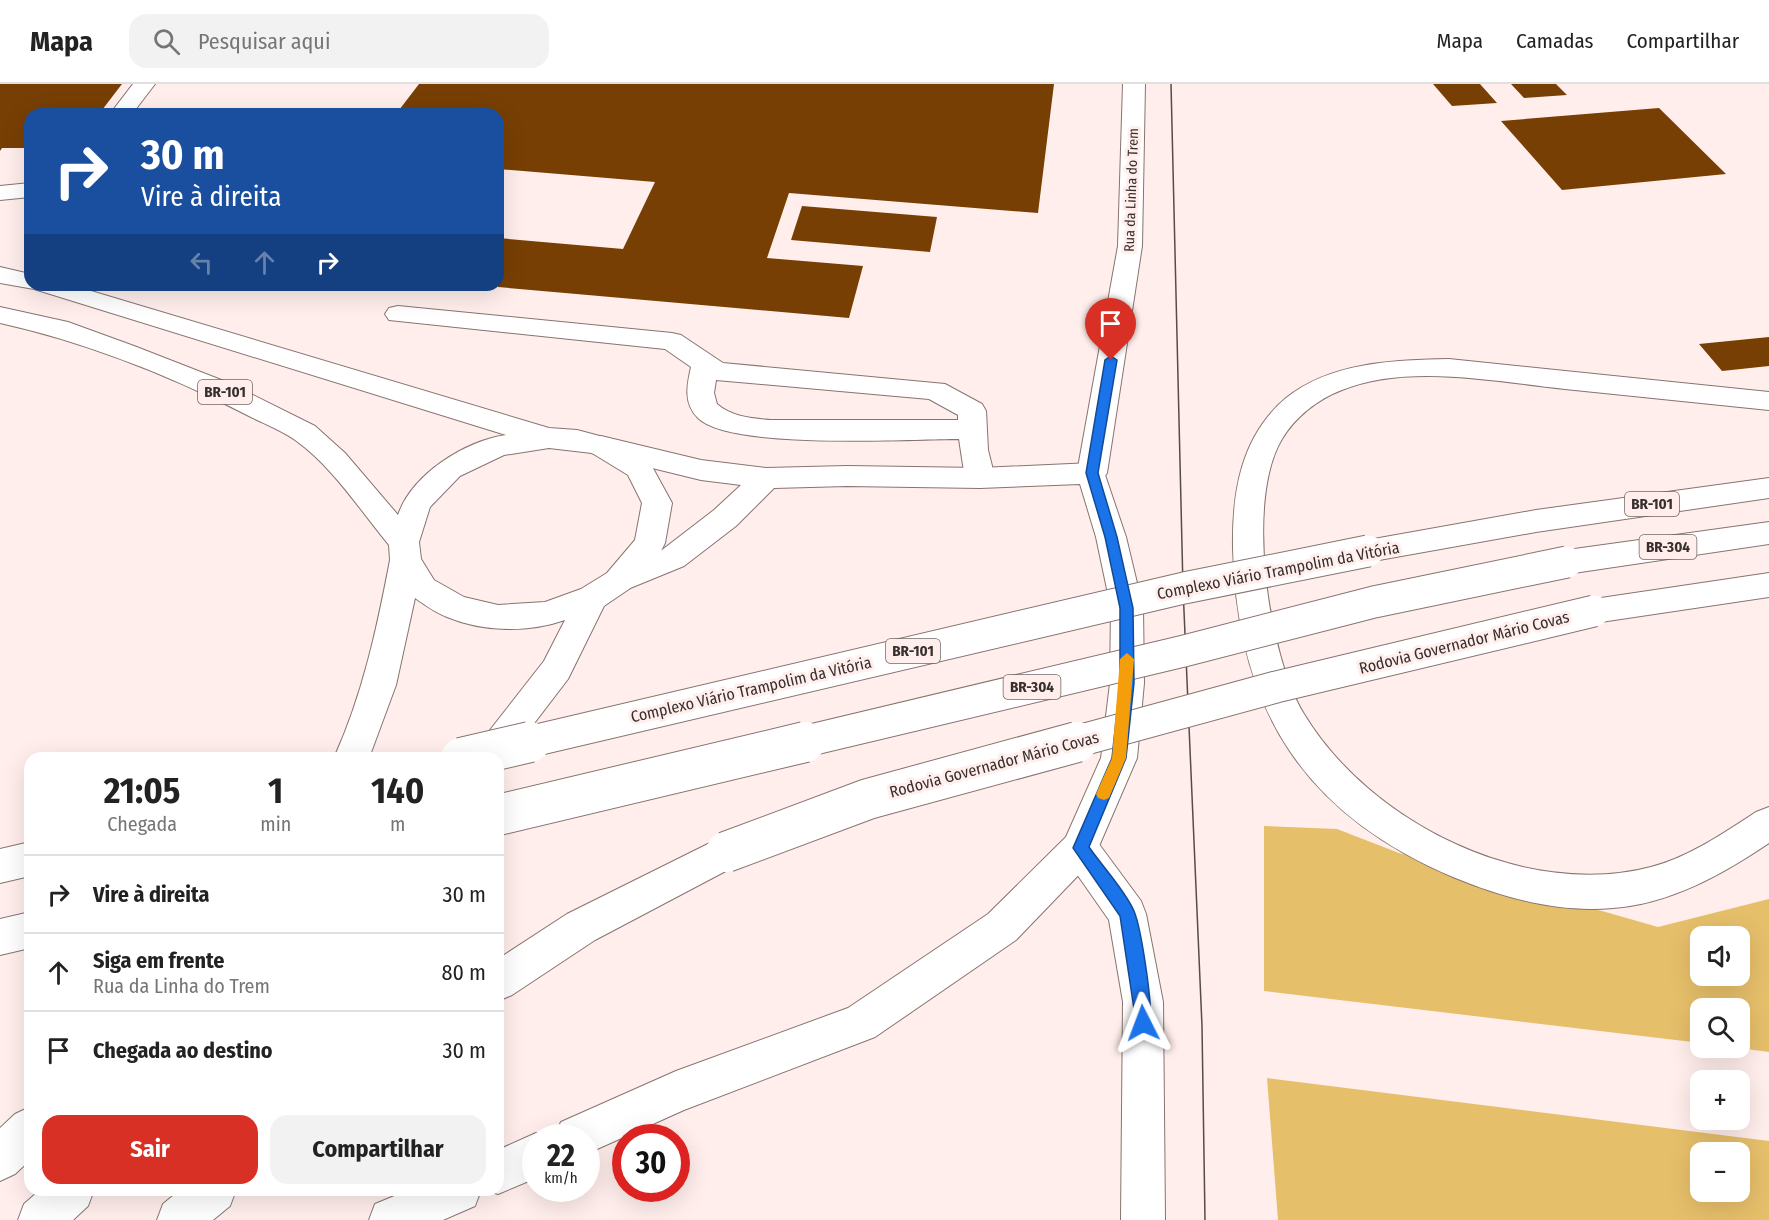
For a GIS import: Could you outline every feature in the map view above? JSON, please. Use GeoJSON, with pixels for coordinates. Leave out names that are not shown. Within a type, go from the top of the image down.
{"type":"FeatureCollection","features":[{"type":"Feature","properties":{"kind":"main road"},"geometry":{"type":"LineString","coordinates":[[126,108],[144,84]]}},
{"type":"Feature","properties":{"kind":"main road","name":"Rua da Linha do Trem"},"geometry":{"type":"LineString","coordinates":[[1092,473],[1130,246],[1134,84]]}},
{"type":"Feature","properties":{"kind":"main road"},"geometry":{"type":"LineString","coordinates":[[0,193],[24,191]]}},
{"type":"Feature","properties":{"kind":"main road"},"geometry":{"type":"LineString","coordinates":[[0,275],[24,281]]}},
{"type":"Feature","properties":{"kind":"main road"},"geometry":{"type":"LineString","coordinates":[[64,291],[549,438],[577,440],[701,470],[766,478],[848,476],[980,478],[1092,473],[1111,537],[1127,608],[1127,683],[1119,758],[1080,848],[1002,927],[861,1023],[676,1092],[600,1126]]}},
{"type":"Feature","properties":{"kind":"main road"},"geometry":{"type":"LineString","coordinates":[[398,314],[672,341],[705,365],[716,370],[739,374],[934,390],[972,411],[980,478]]}},
{"type":"Feature","properties":{"kind":"main road","name":"BR-101"},"geometry":{"type":"LineString","coordinates":[[0,315],[59,328],[125,352],[219,389],[305,434],[335,460],[405,551]]}},
{"type":"Feature","properties":{"kind":"main road"},"geometry":{"type":"LineString","coordinates":[[705,365],[700,389],[702,405],[712,416],[737,425],[770,430],[973,429]]}},
{"type":"Feature","properties":{"kind":"main road"},"geometry":{"type":"LineString","coordinates":[[1769,401],[1449,368],[1404,369],[1360,374],[1327,386],[1298,403],[1275,425],[1260,452],[1249,490],[1248,535],[1252,599],[1265,659],[1285,711],[1314,759],[1358,804],[1417,844],[1498,878],[1554,890],[1605,891],[1647,886],[1695,868],[1769,823]]}},
{"type":"Feature","properties":{"kind":"main road"},"geometry":{"type":"LineString","coordinates":[[354,752],[365,729],[384,675],[405,551],[417,503],[450,469],[498,446],[549,438]]}},
{"type":"Feature","properties":{"kind":"main road"},"geometry":{"type":"LineString","coordinates":[[493,752],[556,670],[605,590],[650,543],[657,503],[639,468],[601,446]]}},
{"type":"Feature","properties":{"kind":"main road"},"geometry":{"type":"LineString","coordinates":[[405,551],[423,588],[456,608],[498,617],[546,614],[674,558],[725,518],[766,478]]}},
{"type":"Feature","properties":{"kind":"main road","name":"Complexo Viário Trampolim da Vitória"},"geometry":{"type":"LineString","coordinates":[[486,752],[1184,588],[1368,551],[1536,521],[1769,488]]}},
{"type":"Feature","properties":{"kind":"main road","name":"BR-304"},"geometry":{"type":"LineString","coordinates":[[504,814],[1184,651],[1374,602],[1568,562],[1769,533]]}},
{"type":"Feature","properties":{"kind":"main road","name":"Rodovia Governador Mário Covas"},"geometry":{"type":"LineString","coordinates":[[504,978],[581,927],[726,852],[879,796],[1276,687],[1594,610],[1769,585]]}},
{"type":"Feature","properties":{"kind":"main road"},"geometry":{"type":"LineString","coordinates":[[1080,848],[1127,914],[1143,1002],[1143,1220]]}},
{"type":"Feature","properties":{"kind":"main road"},"geometry":{"type":"LineString","coordinates":[[0,867],[24,861]]}},
{"type":"Feature","properties":{"kind":"main road"},"geometry":{"type":"LineString","coordinates":[[0,938],[24,932]]}},
{"type":"Feature","properties":{"kind":"main road"},"geometry":{"type":"LineString","coordinates":[[0,1159],[24,1135]]}},
{"type":"Feature","properties":{"kind":"main road"},"geometry":{"type":"LineString","coordinates":[[504,1169],[522,1161]]}},
{"type":"Feature","properties":{"kind":"main road"},"geometry":{"type":"LineString","coordinates":[[40,1220],[66,1196]]}},
{"type":"Feature","properties":{"kind":"main road"},"geometry":{"type":"LineString","coordinates":[[179,1220],[207,1196]]}},
{"type":"Feature","properties":{"kind":"main road"},"geometry":{"type":"LineString","coordinates":[[391,1220],[445,1196]]}},
{"type":"Feature","properties":{"kind":"shaded area"},"geometry":{"type":"Polygon","coordinates":[[[1264,826],[1337,829],[1399,853],[1658,927],[1769,899],[1769,1052],[1750,1050],[1750,998],[1690,998],[1690,1042],[1264,991],[1264,826]]]}},
{"type":"Feature","properties":{"kind":"shaded area"},"geometry":{"type":"Polygon","coordinates":[[[1267,1078],[1769,1141],[1769,1220],[1278,1220],[1267,1078]]]}},
{"type":"Feature","properties":{"kind":"building"},"geometry":{"type":"Polygon","coordinates":[[[0,84],[122,84],[104,108],[24,108],[24,148],[2,148],[0,151],[0,84]]]}},
{"type":"Feature","properties":{"kind":"building"},"geometry":{"type":"Polygon","coordinates":[[[419,84],[1054,84],[1038,213],[789,193],[767,258],[863,266],[849,318],[504,288],[504,239],[623,249],[655,182],[504,169],[504,108],[401,108],[419,84]]]}},
{"type":"Feature","properties":{"kind":"building"},"geometry":{"type":"Polygon","coordinates":[[[1433,84],[1480,84],[1497,103],[1452,106],[1433,84]]]}},
{"type":"Feature","properties":{"kind":"building"},"geometry":{"type":"Polygon","coordinates":[[[1511,84],[1556,84],[1567,95],[1524,98],[1511,84]]]}},
{"type":"Feature","properties":{"kind":"building"},"geometry":{"type":"Polygon","coordinates":[[[1659,108],[1726,174],[1562,190],[1501,121],[1659,108]]]}},
{"type":"Feature","properties":{"kind":"building"},"geometry":{"type":"Polygon","coordinates":[[[802,206],[937,217],[930,252],[791,240],[802,206]]]}},
{"type":"Feature","properties":{"kind":"building"},"geometry":{"type":"Polygon","coordinates":[[[1769,337],[1769,366],[1722,371],[1699,344],[1769,337]]]}},
{"type":"Feature","properties":{"kind":"tram line"},"geometry":{"type":"LineString","coordinates":[[1171,84],[1183,588],[1202,1026],[1205,1220]]}},
{"type":"Feature","properties":{"kind":"slow traffic"},"geometry":{"type":"LineString","coordinates":[[1104,794],[1119,758],[1127,683],[1127,659]]}},
{"type":"Feature","properties":{"kind":"route"},"geometry":{"type":"LineString","coordinates":[[1111,360],[1092,473],[1111,537],[1127,608],[1127,683],[1119,758],[1080,848],[1127,914],[1143,1002],[1143,1023]]}}]}
